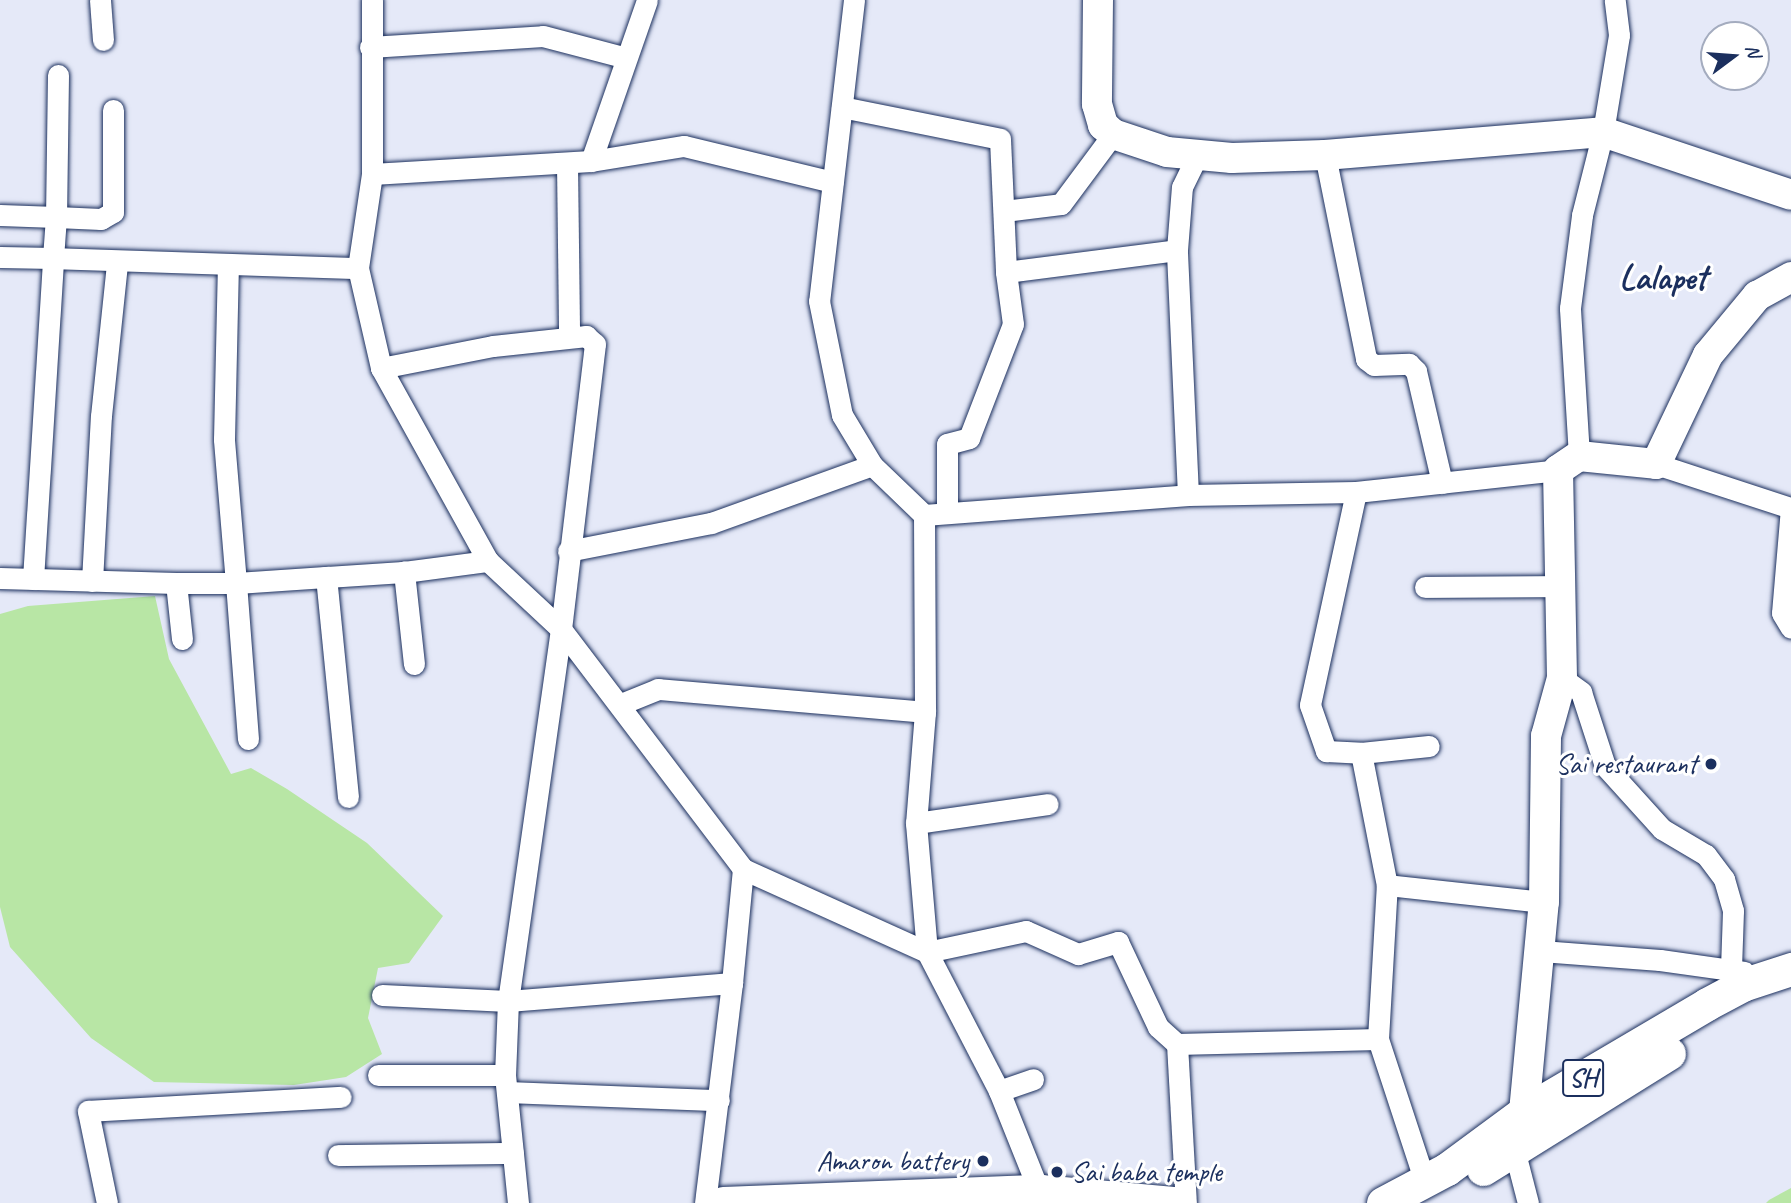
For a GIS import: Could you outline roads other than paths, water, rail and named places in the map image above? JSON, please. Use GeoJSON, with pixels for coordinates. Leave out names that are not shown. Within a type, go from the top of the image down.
{"type":"FeatureCollection","features":[{"type":"Feature","properties":{"kind":"main road","name":"SH"},"geometry":{"type":"LineString","coordinates":[[1428,1192],[1524,1112],[1741,974],[1791,969]]}},
{"type":"Feature","properties":{"kind":"main road","name":"SH"},"geometry":{"type":"LineString","coordinates":[[1384,1203],[1428,1192],[1514,1149],[1757,1000],[1791,988]]}},
{"type":"Feature","properties":{"kind":"main road"},"geometry":{"type":"LineString","coordinates":[[723,1203],[1041,1197],[1175,1203]]}},
{"type":"Feature","properties":{"kind":"street"},"geometry":{"type":"LineString","coordinates":[[100,0],[103,40]]}},
{"type":"Feature","properties":{"kind":"street"},"geometry":{"type":"LineString","coordinates":[[372,0],[372,174],[358,268],[381,368],[488,561],[561,629],[621,704],[743,869],[928,952],[1026,931],[1078,954],[1118,942],[1158,1027],[1178,1044],[1378,1039]]}},
{"type":"Feature","properties":{"kind":"street"},"geometry":{"type":"LineString","coordinates":[[591,161],[647,0]]}},
{"type":"Feature","properties":{"kind":"street"},"geometry":{"type":"LineString","coordinates":[[854,0],[819,301],[842,415],[872,464],[924,514],[925,712],[916,822],[928,952],[999,1091],[1041,1197]]}},
{"type":"Feature","properties":{"kind":"street"},"geometry":{"type":"LineString","coordinates":[[1098,0],[1098,115],[1113,134],[1197,156],[1325,155],[1603,132],[1791,195]]}},
{"type":"Feature","properties":{"kind":"street"},"geometry":{"type":"LineString","coordinates":[[1524,1112],[1544,902],[1546,736],[1562,678],[1569,463],[1570,308],[1582,215],[1603,132],[1619,35],[1615,0]]}},
{"type":"Feature","properties":{"kind":"street"},"geometry":{"type":"LineString","coordinates":[[370,47],[543,36],[626,58]]}},
{"type":"Feature","properties":{"kind":"street"},"geometry":{"type":"LineString","coordinates":[[33,579],[56,217],[58,75]]}},
{"type":"Feature","properties":{"kind":"street"},"geometry":{"type":"LineString","coordinates":[[842,107],[1000,139],[1006,272],[1013,324],[969,438],[947,444],[947,513]]}},
{"type":"Feature","properties":{"kind":"street"},"geometry":{"type":"LineString","coordinates":[[0,215],[106,219],[113,212],[113,110]]}},
{"type":"Feature","properties":{"kind":"street"},"geometry":{"type":"LineString","coordinates":[[1004,211],[1061,204],[1113,134]]}},
{"type":"Feature","properties":{"kind":"street"},"geometry":{"type":"LineString","coordinates":[[372,174],[591,161],[684,146],[833,182]]}},
{"type":"Feature","properties":{"kind":"street"},"geometry":{"type":"LineString","coordinates":[[1325,155],[1366,359],[1374,365],[1409,364],[1416,371],[1442,483]]}},
{"type":"Feature","properties":{"kind":"street"},"geometry":{"type":"LineString","coordinates":[[1188,495],[1177,250],[1182,187],[1197,156]]}},
{"type":"Feature","properties":{"kind":"street"},"geometry":{"type":"LineString","coordinates":[[567,163],[569,337]]}},
{"type":"Feature","properties":{"kind":"street"},"geometry":{"type":"LineString","coordinates":[[1006,272],[1177,250]]}},
{"type":"Feature","properties":{"kind":"street"},"geometry":{"type":"LineString","coordinates":[[0,257],[117,263],[358,268]]}},
{"type":"Feature","properties":{"kind":"street"},"geometry":{"type":"LineString","coordinates":[[92,581],[101,416],[117,263]]}},
{"type":"Feature","properties":{"kind":"street"},"geometry":{"type":"LineString","coordinates":[[228,265],[224,439],[248,739]]}},
{"type":"Feature","properties":{"kind":"street"},"geometry":{"type":"LineString","coordinates":[[1656,464],[1708,355],[1757,296],[1791,278]]}},
{"type":"Feature","properties":{"kind":"street"},"geometry":{"type":"LineString","coordinates":[[381,368],[480,348],[569,337],[586,336],[595,344],[568,551],[561,629],[508,1001],[506,1084],[518,1203]]}},
{"type":"Feature","properties":{"kind":"street"},"geometry":{"type":"LineString","coordinates":[[924,514],[1188,495],[1356,492],[1442,483],[1569,463],[1656,464],[1791,509],[1782,613],[1791,628]]}},
{"type":"Feature","properties":{"kind":"street"},"geometry":{"type":"LineString","coordinates":[[568,551],[711,523],[872,464]]}},
{"type":"Feature","properties":{"kind":"street"},"geometry":{"type":"LineString","coordinates":[[1356,492],[1310,705],[1326,751],[1361,754],[1429,746]]}},
{"type":"Feature","properties":{"kind":"street"},"geometry":{"type":"LineString","coordinates":[[0,578],[236,583],[404,572],[488,561]]}},
{"type":"Feature","properties":{"kind":"street"},"geometry":{"type":"LineString","coordinates":[[404,572],[414,664]]}},
{"type":"Feature","properties":{"kind":"street"},"geometry":{"type":"LineString","coordinates":[[326,577],[348,797]]}},
{"type":"Feature","properties":{"kind":"street"},"geometry":{"type":"LineString","coordinates":[[176,583],[182,639]]}},
{"type":"Feature","properties":{"kind":"street"},"geometry":{"type":"LineString","coordinates":[[1425,587],[1563,586]]}},
{"type":"Feature","properties":{"kind":"street"},"geometry":{"type":"LineString","coordinates":[[1541,951],[1741,974],[1733,911],[1724,878],[1706,855],[1662,829],[1605,766],[1581,692],[1562,678]]}},
{"type":"Feature","properties":{"kind":"street"},"geometry":{"type":"LineString","coordinates":[[621,704],[658,689],[925,712]]}},
{"type":"Feature","properties":{"kind":"street"},"geometry":{"type":"LineString","coordinates":[[1361,754],[1387,884],[1378,1039],[1428,1192]]}},
{"type":"Feature","properties":{"kind":"street"},"geometry":{"type":"LineString","coordinates":[[916,822],[1048,804]]}},
{"type":"Feature","properties":{"kind":"street"},"geometry":{"type":"LineString","coordinates":[[705,1203],[719,1100],[743,869]]}},
{"type":"Feature","properties":{"kind":"street"},"geometry":{"type":"LineString","coordinates":[[1387,884],[1544,902]]}},
{"type":"Feature","properties":{"kind":"street"},"geometry":{"type":"LineString","coordinates":[[382,995],[508,1001],[732,983]]}},
{"type":"Feature","properties":{"kind":"street"},"geometry":{"type":"LineString","coordinates":[[1178,1044],[1186,1203]]}},
{"type":"Feature","properties":{"kind":"street"},"geometry":{"type":"LineString","coordinates":[[378,1074],[719,1100]]}},
{"type":"Feature","properties":{"kind":"street"},"geometry":{"type":"LineString","coordinates":[[999,1091],[1033,1079]]}},
{"type":"Feature","properties":{"kind":"street"},"geometry":{"type":"LineString","coordinates":[[107,1203],[88,1111],[341,1097]]}},
{"type":"Feature","properties":{"kind":"street"},"geometry":{"type":"LineString","coordinates":[[1514,1149],[1528,1203]]}},
{"type":"Feature","properties":{"kind":"street"},"geometry":{"type":"LineString","coordinates":[[338,1155],[513,1153]]}},
{"type":"Feature","properties":{"kind":"place","name":"Sai restaurant"},"geometry":{"type":"Point","coordinates":[1711,764]}},
{"type":"Feature","properties":{"kind":"place","name":"Amaron battery"},"geometry":{"type":"Point","coordinates":[983,1161]}},
{"type":"Feature","properties":{"kind":"place","name":"Sai baba temple"},"geometry":{"type":"Point","coordinates":[1057,1172]}},
{"type":"Feature","properties":{"kind":"district","name":"Lalapet"},"geometry":{"type":"Point","coordinates":[1663,278]}}]}
